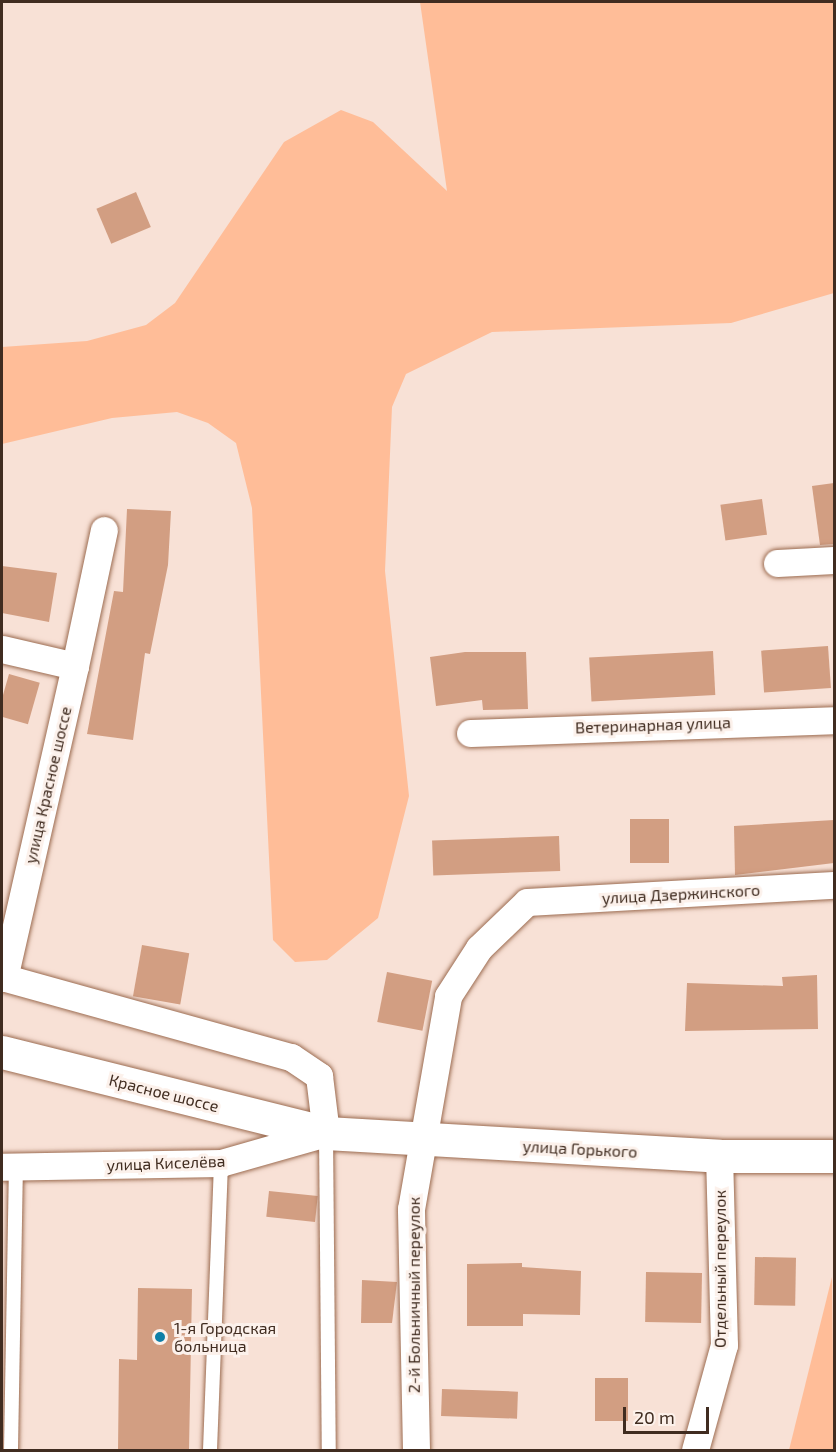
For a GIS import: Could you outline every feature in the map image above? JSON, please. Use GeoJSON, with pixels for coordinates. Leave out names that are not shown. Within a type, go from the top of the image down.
{"type":"FeatureCollection","features":[{"type":"Feature","properties":{"kind":"main road","name":"Красное шоссе"},"geometry":{"type":"LineString","coordinates":[[2,1052],[326,1133]]}},
{"type":"Feature","properties":{"kind":"main road","name":"улица Горького"},"geometry":{"type":"LineString","coordinates":[[326,1133],[719,1156],[834,1156]]}},
{"type":"Feature","properties":{"kind":"street","name":"улица Красное шоссе"},"geometry":{"type":"LineString","coordinates":[[104,530],[3,977],[291,1057],[319,1076],[326,1133]]}},
{"type":"Feature","properties":{"kind":"street"},"geometry":{"type":"LineString","coordinates":[[777,563],[834,560]]}},
{"type":"Feature","properties":{"kind":"street"},"geometry":{"type":"LineString","coordinates":[[2,649],[75,666]]}},
{"type":"Feature","properties":{"kind":"street","name":"Ветеринарная улица"},"geometry":{"type":"LineString","coordinates":[[470,733],[834,720]]}},
{"type":"Feature","properties":{"kind":"street","name":"улица Дзержинского"},"geometry":{"type":"LineString","coordinates":[[527,902],[834,885]]}},
{"type":"Feature","properties":{"kind":"street","name":"2-й Больничный переулок"},"geometry":{"type":"LineString","coordinates":[[416,1450],[411,1209],[420,1140],[448,996],[479,948],[527,902]]}},
{"type":"Feature","properties":{"kind":"street","name":"улица Киселёва"},"geometry":{"type":"LineString","coordinates":[[9,1167],[221,1163],[326,1133]]}},
{"type":"Feature","properties":{"kind":"street","name":"Отдельный переулок"},"geometry":{"type":"LineString","coordinates":[[695,1450],[724,1345],[719,1156]]}},
{"type":"Feature","properties":{"kind":"lane"},"geometry":{"type":"LineString","coordinates":[[326,1133],[329,1450]]}},
{"type":"Feature","properties":{"kind":"lane"},"geometry":{"type":"LineString","coordinates":[[210,1450],[221,1163]]}},
{"type":"Feature","properties":{"kind":"lane"},"geometry":{"type":"LineString","coordinates":[[9,1167],[11,1450]]}},
{"type":"Feature","properties":{"kind":"shaded area"},"geometry":{"type":"Polygon","coordinates":[[[420,2],[834,2],[834,293],[731,323],[492,332],[406,374],[392,407],[385,571],[409,796],[378,918],[327,960],[295,962],[273,940],[252,508],[236,443],[208,423],[177,412],[112,418],[2,444],[2,347],[87,341],[146,325],[175,303],[284,142],[341,110],[373,122],[447,191],[420,2]]]}},
{"type":"Feature","properties":{"kind":"shaded area"},"geometry":{"type":"Polygon","coordinates":[[[832,1277],[834,1450],[789,1450],[832,1277]]]}},
{"type":"Feature","properties":{"kind":"building"},"geometry":{"type":"Polygon","coordinates":[[[136,192],[151,227],[111,244],[96,209],[136,192]]]}},
{"type":"Feature","properties":{"kind":"building"},"geometry":{"type":"Polygon","coordinates":[[[834,483],[834,544],[820,545],[812,486],[834,483]]]}},
{"type":"Feature","properties":{"kind":"building"},"geometry":{"type":"Polygon","coordinates":[[[762,499],[767,535],[725,540],[720,505],[762,499]]]}},
{"type":"Feature","properties":{"kind":"building"},"geometry":{"type":"Polygon","coordinates":[[[127,509],[171,511],[168,565],[150,654],[145,653],[133,740],[87,734],[114,591],[123,592],[127,509]]]}},
{"type":"Feature","properties":{"kind":"building"},"geometry":{"type":"Polygon","coordinates":[[[2,566],[57,573],[49,622],[2,613],[2,566]]]}},
{"type":"Feature","properties":{"kind":"building"},"geometry":{"type":"Polygon","coordinates":[[[828,646],[831,688],[764,693],[761,651],[828,646]]]}},
{"type":"Feature","properties":{"kind":"building"},"geometry":{"type":"Polygon","coordinates":[[[713,651],[715,695],[591,701],[589,657],[713,651]]]}},
{"type":"Feature","properties":{"kind":"building"},"geometry":{"type":"Polygon","coordinates":[[[465,652],[526,652],[528,709],[483,710],[482,700],[436,706],[430,657],[465,652]]]}},
{"type":"Feature","properties":{"kind":"building"},"geometry":{"type":"Polygon","coordinates":[[[9,674],[40,683],[28,724],[2,717],[2,698],[9,674]]]}},
{"type":"Feature","properties":{"kind":"building"},"geometry":{"type":"Polygon","coordinates":[[[630,819],[669,819],[669,863],[630,863],[630,819]]]}},
{"type":"Feature","properties":{"kind":"building"},"geometry":{"type":"Polygon","coordinates":[[[834,820],[834,863],[735,875],[734,826],[834,820]]]}},
{"type":"Feature","properties":{"kind":"building"},"geometry":{"type":"Polygon","coordinates":[[[559,836],[560,871],[433,875],[432,840],[559,836]]]}},
{"type":"Feature","properties":{"kind":"building"},"geometry":{"type":"Polygon","coordinates":[[[142,945],[189,953],[180,1005],[133,996],[142,945]]]}},
{"type":"Feature","properties":{"kind":"building"},"geometry":{"type":"Polygon","coordinates":[[[387,972],[432,981],[422,1031],[377,1022],[387,972]]]}},
{"type":"Feature","properties":{"kind":"building"},"geometry":{"type":"Polygon","coordinates":[[[817,975],[818,1029],[685,1031],[687,983],[783,986],[782,977],[817,975]]]}},
{"type":"Feature","properties":{"kind":"building"},"geometry":{"type":"Polygon","coordinates":[[[269,1191],[318,1196],[315,1222],[266,1217],[269,1191]]]}},
{"type":"Feature","properties":{"kind":"building"},"geometry":{"type":"Polygon","coordinates":[[[755,1257],[796,1258],[795,1306],[754,1305],[755,1257]]]}},
{"type":"Feature","properties":{"kind":"building"},"geometry":{"type":"Polygon","coordinates":[[[522,1263],[522,1267],[581,1271],[580,1315],[523,1314],[523,1326],[467,1326],[467,1264],[522,1263]]]}},
{"type":"Feature","properties":{"kind":"building"},"geometry":{"type":"Polygon","coordinates":[[[646,1272],[702,1273],[701,1323],[645,1322],[646,1272]]]}},
{"type":"Feature","properties":{"kind":"building"},"geometry":{"type":"Polygon","coordinates":[[[362,1280],[397,1282],[392,1323],[361,1323],[362,1280]]]}},
{"type":"Feature","properties":{"kind":"building"},"geometry":{"type":"Polygon","coordinates":[[[138,1288],[192,1289],[189,1450],[118,1450],[119,1359],[137,1360],[138,1288]]]}},
{"type":"Feature","properties":{"kind":"building"},"geometry":{"type":"Polygon","coordinates":[[[595,1378],[628,1378],[628,1421],[595,1421],[595,1378]]]}},
{"type":"Feature","properties":{"kind":"building"},"geometry":{"type":"Polygon","coordinates":[[[442,1389],[518,1392],[517,1419],[441,1416],[442,1389]]]}},
{"type":"Feature","properties":{"kind":"place","name":"1-я Городская больница"},"geometry":{"type":"Point","coordinates":[160,1337]}}]}
